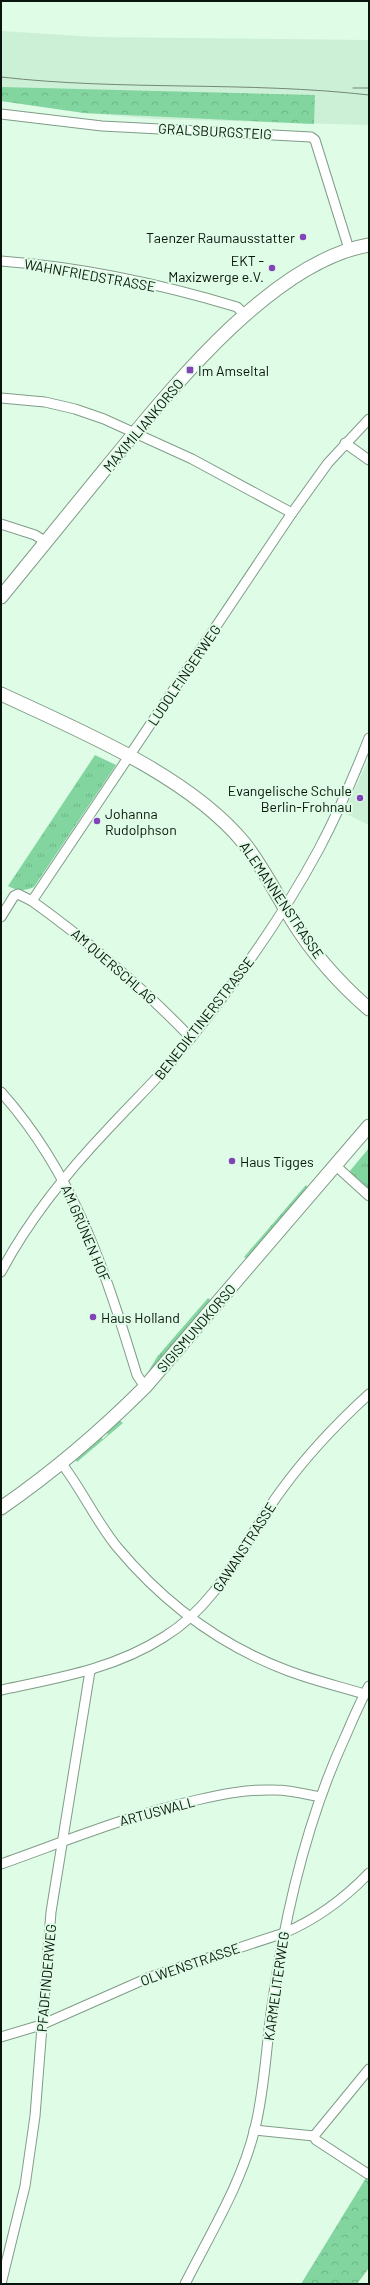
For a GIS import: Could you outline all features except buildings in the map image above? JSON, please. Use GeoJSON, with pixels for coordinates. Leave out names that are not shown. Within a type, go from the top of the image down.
{"type":"FeatureCollection","features":[{"type":"Feature","properties":{"kind":"street","name":"GRALSBURGSTEIG"},"geometry":{"type":"LineString","coordinates":[[1,114],[102,126],[310,137],[315,140],[349,249]]}},
{"type":"Feature","properties":{"kind":"street","name":"MAXIMILIANKORSO"},"geometry":{"type":"LineString","coordinates":[[1,597],[180,380],[246,316],[306,268],[349,249],[369,245]]}},
{"type":"Feature","properties":{"kind":"street","name":"WAHNFRIEDSTRASSE"},"geometry":{"type":"LineString","coordinates":[[1,261],[69,270],[146,283],[237,307],[246,316]]}},
{"type":"Feature","properties":{"kind":"street"},"geometry":{"type":"LineString","coordinates":[[1,398],[25,399],[75,409],[104,419],[192,459],[292,513]]}},
{"type":"Feature","properties":{"kind":"street","name":"LUDOLFINGERWEG"},"geometry":{"type":"LineString","coordinates":[[32,901],[292,513],[325,467],[345,443],[369,419]]}},
{"type":"Feature","properties":{"kind":"street"},"geometry":{"type":"LineString","coordinates":[[345,443],[369,460]]}},
{"type":"Feature","properties":{"kind":"street"},"geometry":{"type":"LineString","coordinates":[[1,524],[35,535],[46,542]]}},
{"type":"Feature","properties":{"kind":"street","name":"ALEMANNENSTRASSE"},"geometry":{"type":"LineString","coordinates":[[1,694],[129,757],[180,786],[213,812],[243,842],[255,858],[305,939],[325,964],[369,1009]]}},
{"type":"Feature","properties":{"kind":"street","name":"BENEDIKTINERSTRASSE"},"geometry":{"type":"LineString","coordinates":[[1,1272],[23,1235],[63,1180],[191,1038],[252,956],[284,907],[320,847],[340,806],[369,738]]}},
{"type":"Feature","properties":{"kind":"street"},"geometry":{"type":"LineString","coordinates":[[1,917],[14,896],[18,894],[32,901]]}},
{"type":"Feature","properties":{"kind":"street","name":"AM QUERSCHLAG"},"geometry":{"type":"LineString","coordinates":[[32,901],[115,964],[191,1038]]}},
{"type":"Feature","properties":{"kind":"street","name":"AM GRÜNEN HOF"},"geometry":{"type":"LineString","coordinates":[[1,1092],[30,1128],[63,1180],[96,1247],[137,1375],[145,1387]]}},
{"type":"Feature","properties":{"kind":"street","name":"SIGISMUNDKORSO"},"geometry":{"type":"LineString","coordinates":[[1,1508],[62,1464],[115,1417],[145,1387],[369,1126]]}},
{"type":"Feature","properties":{"kind":"street"},"geometry":{"type":"LineString","coordinates":[[336,1166],[369,1196]]}},
{"type":"Feature","properties":{"kind":"street","name":"GAWANSTRASSE"},"geometry":{"type":"LineString","coordinates":[[1,1690],[90,1671],[144,1649],[165,1637],[190,1618],[205,1603],[229,1573],[265,1513],[300,1465],[323,1438],[369,1394]]}},
{"type":"Feature","properties":{"kind":"street"},"geometry":{"type":"LineString","coordinates":[[62,1464],[117,1546],[153,1585],[190,1618],[236,1647],[263,1660],[310,1679],[367,1690]]}},
{"type":"Feature","properties":{"kind":"street","name":"PFADFINDERWEG"},"geometry":{"type":"LineString","coordinates":[[1,2284],[24,2186],[35,2116],[47,1949],[90,1671]]}},
{"type":"Feature","properties":{"kind":"street","name":"KARMELITERWEG"},"geometry":{"type":"LineString","coordinates":[[185,2284],[230,2195],[254,2130],[264,2089],[272,2008],[284,1933],[298,1871],[320,1797],[367,1690]]}},
{"type":"Feature","properties":{"kind":"street","name":"ARTUSWALL"},"geometry":{"type":"LineString","coordinates":[[1,1864],[121,1820],[176,1804],[234,1792],[276,1790],[320,1797]]}},
{"type":"Feature","properties":{"kind":"street","name":"OLWENSTRASSE"},"geometry":{"type":"LineString","coordinates":[[1,2037],[41,2025],[150,1977],[284,1933],[326,1911],[369,1874]]}},
{"type":"Feature","properties":{"kind":"street"},"geometry":{"type":"LineString","coordinates":[[314,2136],[369,2069]]}},
{"type":"Feature","properties":{"kind":"street"},"geometry":{"type":"LineString","coordinates":[[254,2130],[314,2136]]}},
{"type":"Feature","properties":{"kind":"street"},"geometry":{"type":"LineString","coordinates":[[314,2136],[316,2140],[368,2174]]}},
{"type":"Feature","properties":{"kind":"shaded area"},"geometry":{"type":"Polygon","coordinates":[[[1,31],[95,37],[369,40],[369,125],[155,119],[84,113],[1,101],[1,31]]]}},
{"type":"Feature","properties":{"kind":"shaded area","name":"Evangelische Schule Berlin-Frohnau"},"geometry":{"type":"Polygon","coordinates":[[[369,758],[369,825],[344,813],[369,758]]]}},
{"type":"Feature","properties":{"kind":"green space"},"geometry":{"type":"Polygon","coordinates":[[[1,87],[315,95],[314,124],[84,113],[1,101],[1,87]]]}},
{"type":"Feature","properties":{"kind":"green space"},"geometry":{"type":"Polygon","coordinates":[[[95,755],[116,765],[34,887],[21,890],[8,886],[95,755]]]}},
{"type":"Feature","properties":{"kind":"green space"},"geometry":{"type":"Polygon","coordinates":[[[369,1148],[369,1189],[349,1172],[369,1148]]]}},
{"type":"Feature","properties":{"kind":"green space"},"geometry":{"type":"Polygon","coordinates":[[[306,1185],[309,1190],[249,1260],[244,1257],[306,1185]]]}},
{"type":"Feature","properties":{"kind":"green space"},"geometry":{"type":"Polygon","coordinates":[[[208,1298],[213,1302],[150,1374],[148,1372],[157,1357],[208,1298]]]}},
{"type":"Feature","properties":{"kind":"green space"},"geometry":{"type":"Polygon","coordinates":[[[119,1420],[123,1423],[77,1462],[75,1459],[100,1437],[103,1439],[108,1434],[106,1432],[119,1420]]]}},
{"type":"Feature","properties":{"kind":"green space"},"geometry":{"type":"Polygon","coordinates":[[[369,2173],[369,2268],[357,2284],[301,2284],[369,2173]]]}},
{"type":"Feature","properties":{"kind":"tram line"},"geometry":{"type":"LineString","coordinates":[[1,77],[93,84],[277,88],[369,95]]}},
{"type":"Feature","properties":{"kind":"tram line"},"geometry":{"type":"LineString","coordinates":[[353,88],[369,88]]}},
{"type":"Feature","properties":{"kind":"place","name":"Taenzer Raumausstatter"},"geometry":{"type":"Point","coordinates":[303,237]}},
{"type":"Feature","properties":{"kind":"place","name":"EKT - Maxizwerge e.V."},"geometry":{"type":"Point","coordinates":[272,268]}},
{"type":"Feature","properties":{"kind":"place","name":"Im Amseltal"},"geometry":{"type":"Point","coordinates":[190,370]}},
{"type":"Feature","properties":{"kind":"place","name":"Evangelische Schule Berlin-Frohnau"},"geometry":{"type":"Point","coordinates":[360,798]}},
{"type":"Feature","properties":{"kind":"place","name":"Johanna Rudolphson"},"geometry":{"type":"Point","coordinates":[97,821]}},
{"type":"Feature","properties":{"kind":"place","name":"Haus Tigges"},"geometry":{"type":"Point","coordinates":[232,1161]}},
{"type":"Feature","properties":{"kind":"place","name":"Haus Holland"},"geometry":{"type":"Point","coordinates":[93,1317]}}]}
